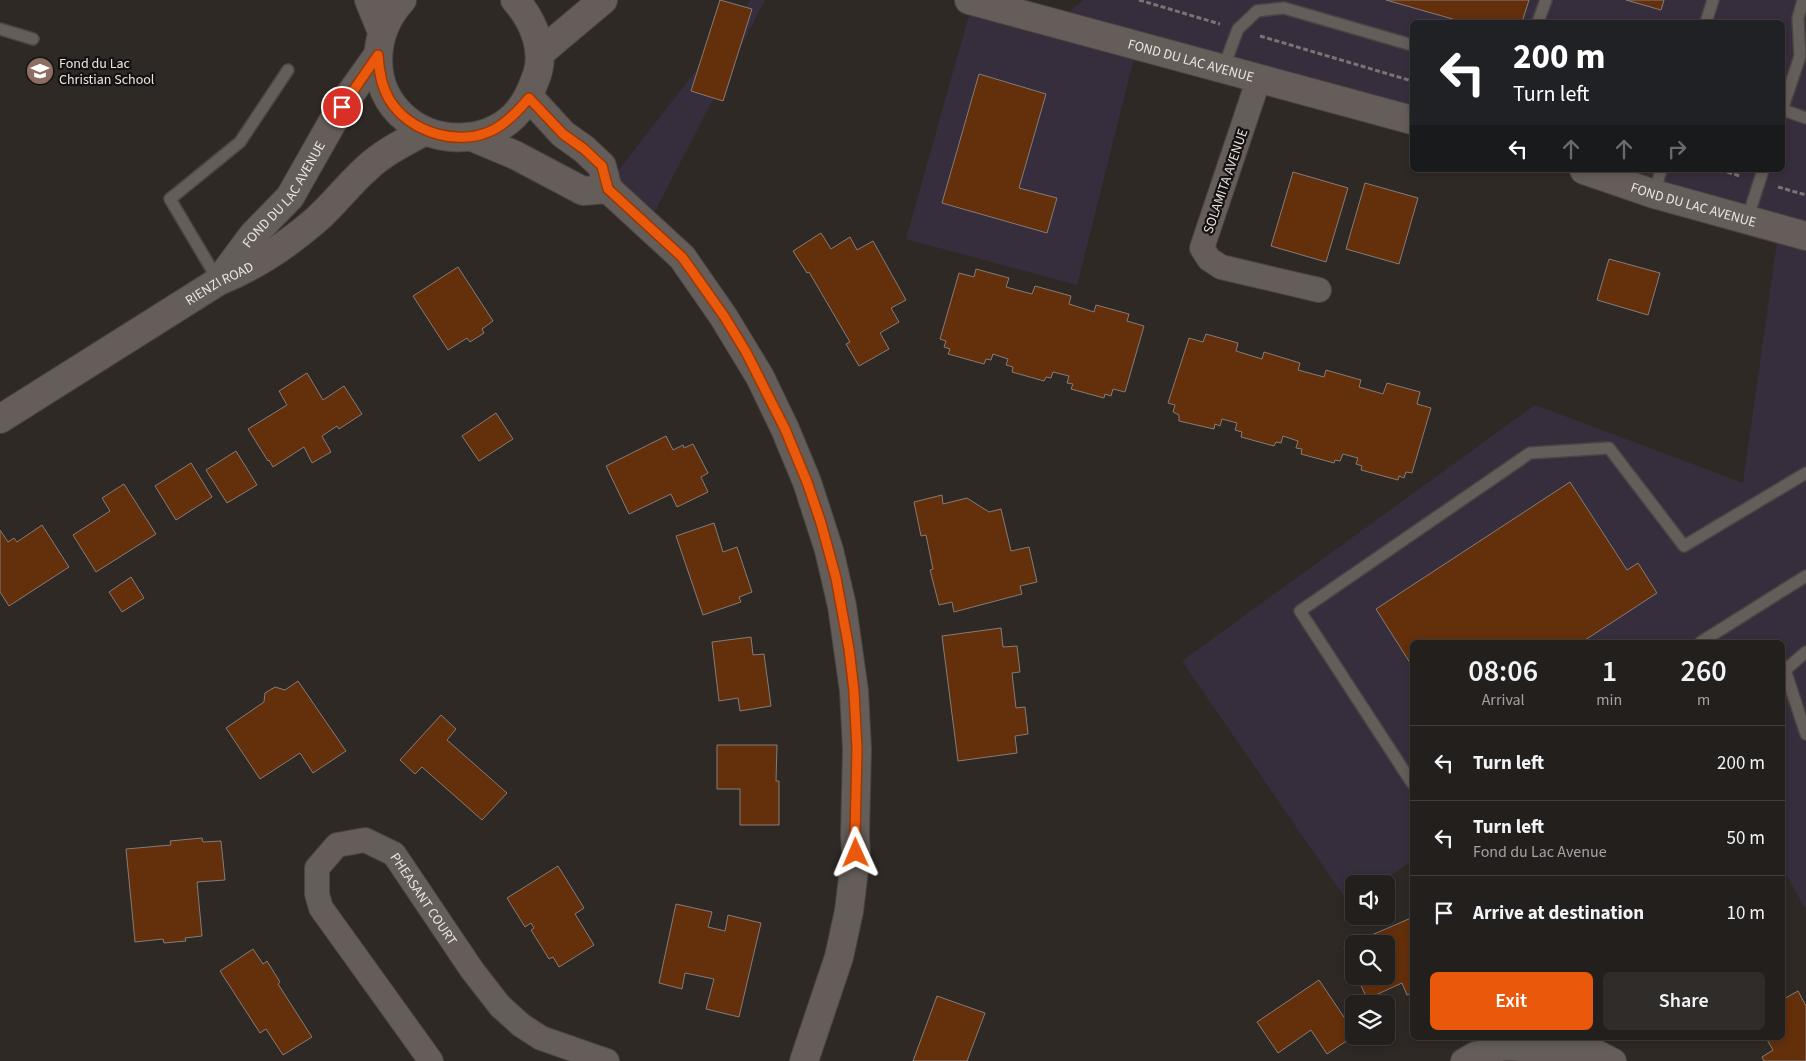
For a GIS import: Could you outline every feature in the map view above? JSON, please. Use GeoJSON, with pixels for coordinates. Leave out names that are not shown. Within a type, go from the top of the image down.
{"type":"FeatureCollection","features":[{"type":"Feature","properties":{"kind":"main road"},"geometry":{"type":"LineString","coordinates":[[369,0],[380,43],[380,78],[390,100],[405,118],[425,131],[448,137],[472,137],[494,130],[514,116],[529,98],[538,76],[540,53],[535,31],[526,11],[515,0]]}},
{"type":"Feature","properties":{"kind":"main road","name":"FOND DU LAC AVENUE"},"geometry":{"type":"LineString","coordinates":[[219,281],[253,235],[290,197],[380,43],[392,11],[402,0]]}},
{"type":"Feature","properties":{"kind":"main road"},"geometry":{"type":"LineString","coordinates":[[540,53],[603,0]]}},
{"type":"Feature","properties":{"kind":"main road","name":"FOND DU LAC AVENUE"},"geometry":{"type":"LineString","coordinates":[[969,0],[1410,119]]}},
{"type":"Feature","properties":{"kind":"main road"},"geometry":{"type":"LineString","coordinates":[[529,98],[563,134],[584,149],[602,166],[608,189],[682,257],[713,300],[746,352],[773,403],[798,460],[821,523],[836,578],[849,649],[854,691],[857,749],[856,853],[852,892],[841,947],[831,983],[804,1061]]}},
{"type":"Feature","properties":{"kind":"main road","name":"RIENZI ROAD"},"geometry":{"type":"LineString","coordinates":[[0,419],[219,281],[245,271],[281,248],[316,220],[366,168],[386,153],[425,131]]}},
{"type":"Feature","properties":{"kind":"main road"},"geometry":{"type":"LineString","coordinates":[[472,137],[515,155],[583,191],[608,189]]}},
{"type":"Feature","properties":{"kind":"main road","name":"FOND DU LAC AVENUE"},"geometry":{"type":"LineString","coordinates":[[1596,172],[1658,182],[1747,220],[1806,236]]}},
{"type":"Feature","properties":{"kind":"street","name":"SOLAMITA AVENUE"},"geometry":{"type":"LineString","coordinates":[[1259,78],[1202,248],[1209,259],[1221,267],[1319,290]]}},
{"type":"Feature","properties":{"kind":"street","name":"PHEASANT COURT"},"geometry":{"type":"LineString","coordinates":[[431,1061],[321,908],[317,894],[318,868],[338,845],[365,840],[394,854],[472,970],[500,1006],[521,1025],[541,1038],[606,1061]]}},
{"type":"Feature","properties":{"kind":"street"},"geometry":{"type":"LineString","coordinates":[[1463,1061],[1476,1054],[1506,1048],[1552,1056],[1593,1050],[1614,1061]]}},
{"type":"Feature","properties":{"kind":"lane"},"geometry":{"type":"LineString","coordinates":[[1539,20],[1546,0]]}},
{"type":"Feature","properties":{"kind":"lane"},"geometry":{"type":"LineString","coordinates":[[1707,20],[1713,0]]}},
{"type":"Feature","properties":{"kind":"lane"},"geometry":{"type":"LineString","coordinates":[[1785,104],[1800,56],[1798,18],[1803,0]]}},
{"type":"Feature","properties":{"kind":"lane"},"geometry":{"type":"LineString","coordinates":[[1223,69],[1238,29],[1257,12],[1284,8],[1410,44]]}},
{"type":"Feature","properties":{"kind":"lane"},"geometry":{"type":"LineString","coordinates":[[0,29],[32,39]]}},
{"type":"Feature","properties":{"kind":"lane"},"geometry":{"type":"LineString","coordinates":[[219,281],[170,200],[240,142],[288,70]]}},
{"type":"Feature","properties":{"kind":"lane"},"geometry":{"type":"LineString","coordinates":[[1785,111],[1806,118]]}},
{"type":"Feature","properties":{"kind":"lane"},"geometry":{"type":"LineString","coordinates":[[1747,220],[1762,172]]}},
{"type":"Feature","properties":{"kind":"lane"},"geometry":{"type":"LineString","coordinates":[[1410,780],[1300,611],[1530,453],[1609,448],[1684,546],[1806,473]]}},
{"type":"Feature","properties":{"kind":"lane"},"geometry":{"type":"LineString","coordinates":[[1704,640],[1806,576]]}},
{"type":"Feature","properties":{"kind":"lane"},"geometry":{"type":"LineString","coordinates":[[1806,652],[1785,670],[1806,734]]}},
{"type":"Feature","properties":{"kind":"path"},"geometry":{"type":"LineString","coordinates":[[1138,0],[1410,80]]}},
{"type":"Feature","properties":{"kind":"shaded area"},"geometry":{"type":"Polygon","coordinates":[[[751,0],[765,0],[647,226],[607,185],[751,0]]]}},
{"type":"Feature","properties":{"kind":"shaded area"},"geometry":{"type":"Polygon","coordinates":[[[1083,0],[1806,0],[1806,910],[1785,873],[1785,640],[1410,640],[1410,862],[1391,875],[1345,875],[1345,898],[1182,661],[1535,405],[1743,483],[1779,228],[1595,172],[1785,172],[1785,20],[1410,20],[1410,120],[1137,46],[1077,285],[906,239],[973,1],[1056,23],[1083,0]]]}},
{"type":"Feature","properties":{"kind":"building"},"geometry":{"type":"Polygon","coordinates":[[[720,0],[752,9],[723,101],[691,91],[720,0]]]}},
{"type":"Feature","properties":{"kind":"building"},"geometry":{"type":"Polygon","coordinates":[[[1386,0],[1529,0],[1523,20],[1456,20],[1386,0]]]}},
{"type":"Feature","properties":{"kind":"building"},"geometry":{"type":"Polygon","coordinates":[[[1626,0],[1664,0],[1661,10],[1626,0]]]}},
{"type":"Feature","properties":{"kind":"building"},"geometry":{"type":"Polygon","coordinates":[[[979,74],[1046,94],[1019,188],[1057,198],[1047,233],[942,203],[979,74]]]}},
{"type":"Feature","properties":{"kind":"building"},"geometry":{"type":"Polygon","coordinates":[[[1293,172],[1348,188],[1326,262],[1271,246],[1293,172]]]}},
{"type":"Feature","properties":{"kind":"building"},"geometry":{"type":"Polygon","coordinates":[[[1365,183],[1418,198],[1399,264],[1346,249],[1365,183]]]}},
{"type":"Feature","properties":{"kind":"building"},"geometry":{"type":"Polygon","coordinates":[[[821,233],[831,249],[850,237],[857,250],[873,241],[906,300],[891,308],[899,322],[880,333],[889,349],[859,366],[846,344],[850,342],[809,272],[807,273],[793,251],[821,233]]]}},
{"type":"Feature","properties":{"kind":"building"},"geometry":{"type":"Polygon","coordinates":[[[1609,259],[1660,273],[1648,315],[1597,300],[1609,259]]]}},
{"type":"Feature","properties":{"kind":"building"},"geometry":{"type":"Polygon","coordinates":[[[458,267],[493,321],[482,329],[484,333],[470,342],[467,338],[448,350],[413,296],[458,267]]]}},
{"type":"Feature","properties":{"kind":"building"},"geometry":{"type":"Polygon","coordinates":[[[976,269],[1009,278],[1006,287],[1032,294],[1035,286],[1071,296],[1069,304],[1094,312],[1096,305],[1129,314],[1127,321],[1144,326],[1125,392],[1113,389],[1111,396],[1105,394],[1104,398],[1071,389],[1073,384],[1067,383],[1069,376],[1053,372],[1051,378],[1046,377],[1044,381],[1012,372],[1013,367],[1006,365],[1008,359],[993,354],[991,360],[986,359],[984,364],[948,354],[950,349],[944,347],[946,341],[940,339],[959,273],[974,277],[976,269]]]}},
{"type":"Feature","properties":{"kind":"building"},"geometry":{"type":"Polygon","coordinates":[[[1206,334],[1238,343],[1236,351],[1262,359],[1264,352],[1300,363],[1298,370],[1324,377],[1326,370],[1361,380],[1359,387],[1383,394],[1387,383],[1420,392],[1417,404],[1431,408],[1412,473],[1406,472],[1404,478],[1399,476],[1398,480],[1361,470],[1362,466],[1356,464],[1358,458],[1343,454],[1340,461],[1335,460],[1334,463],[1301,454],[1302,449],[1296,448],[1298,441],[1283,436],[1281,443],[1276,442],[1274,446],[1241,437],[1242,432],[1235,430],[1237,423],[1222,419],[1220,426],[1215,424],[1214,429],[1179,421],[1179,415],[1173,412],[1175,405],[1168,403],[1189,338],[1203,342],[1206,334]]]}},
{"type":"Feature","properties":{"kind":"building"},"geometry":{"type":"Polygon","coordinates":[[[307,373],[323,400],[344,386],[362,414],[339,429],[337,426],[322,436],[331,452],[312,463],[304,447],[273,467],[248,429],[287,405],[279,391],[307,373]]]}},
{"type":"Feature","properties":{"kind":"building"},"geometry":{"type":"Polygon","coordinates":[[[496,413],[513,439],[479,461],[462,436],[496,413]]]}},
{"type":"Feature","properties":{"kind":"building"},"geometry":{"type":"Polygon","coordinates":[[[666,436],[673,450],[683,445],[684,448],[693,444],[708,473],[701,477],[708,492],[677,507],[671,494],[629,514],[606,466],[666,436]]]}},
{"type":"Feature","properties":{"kind":"building"},"geometry":{"type":"Polygon","coordinates":[[[236,451],[257,485],[227,503],[206,470],[236,451]]]}},
{"type":"Feature","properties":{"kind":"building"},"geometry":{"type":"Polygon","coordinates":[[[191,463],[212,497],[176,520],[155,486],[191,463]]]}},
{"type":"Feature","properties":{"kind":"building"},"geometry":{"type":"Polygon","coordinates":[[[1570,482],[1627,570],[1638,563],[1657,593],[1585,640],[1410,640],[1410,663],[1376,609],[1570,482]]]}},
{"type":"Feature","properties":{"kind":"building"},"geometry":{"type":"Polygon","coordinates":[[[124,484],[156,534],[96,572],[73,535],[110,511],[102,498],[124,484]]]}},
{"type":"Feature","properties":{"kind":"building"},"geometry":{"type":"Polygon","coordinates":[[[942,495],[943,504],[967,498],[989,512],[1001,509],[1011,551],[1029,547],[1037,582],[1020,586],[1022,594],[954,612],[952,602],[939,605],[930,570],[933,569],[926,535],[921,536],[914,502],[942,495]]]}},
{"type":"Feature","properties":{"kind":"building"},"geometry":{"type":"Polygon","coordinates":[[[714,523],[723,552],[737,547],[752,592],[739,597],[741,602],[703,615],[676,536],[714,523]]]}},
{"type":"Feature","properties":{"kind":"building"},"geometry":{"type":"Polygon","coordinates":[[[42,525],[69,567],[9,606],[0,592],[0,530],[8,542],[14,538],[17,542],[42,525]]]}},
{"type":"Feature","properties":{"kind":"building"},"geometry":{"type":"Polygon","coordinates":[[[131,577],[144,598],[122,612],[109,592],[131,577]]]}},
{"type":"Feature","properties":{"kind":"building"},"geometry":{"type":"Polygon","coordinates":[[[1001,628],[1003,647],[1017,646],[1020,672],[1012,673],[1016,708],[1025,707],[1028,734],[1015,736],[1017,753],[958,761],[942,636],[1001,628]]]}},
{"type":"Feature","properties":{"kind":"building"},"geometry":{"type":"Polygon","coordinates":[[[751,637],[753,655],[764,654],[771,706],[740,711],[738,698],[719,701],[712,642],[751,637]]]}},
{"type":"Feature","properties":{"kind":"building"},"geometry":{"type":"Polygon","coordinates":[[[298,681],[346,751],[313,773],[300,753],[260,779],[226,728],[264,702],[265,693],[275,687],[285,690],[298,681]]]}},
{"type":"Feature","properties":{"kind":"building"},"geometry":{"type":"Polygon","coordinates":[[[441,715],[456,729],[447,740],[507,793],[482,820],[422,767],[415,774],[400,760],[441,715]]]}},
{"type":"Feature","properties":{"kind":"building"},"geometry":{"type":"Polygon","coordinates":[[[717,745],[777,745],[776,781],[779,781],[779,825],[740,825],[740,789],[717,789],[717,745]]]}},
{"type":"Feature","properties":{"kind":"building"},"geometry":{"type":"Polygon","coordinates":[[[202,838],[203,842],[221,841],[225,880],[197,882],[202,936],[185,938],[186,941],[164,943],[163,939],[135,942],[126,849],[171,845],[170,841],[202,838]]]}},
{"type":"Feature","properties":{"kind":"building"},"geometry":{"type":"Polygon","coordinates":[[[558,866],[584,908],[575,914],[594,945],[559,967],[553,957],[549,959],[531,930],[534,928],[531,923],[525,927],[507,898],[558,866]]]}},
{"type":"Feature","properties":{"kind":"building"},"geometry":{"type":"Polygon","coordinates":[[[676,904],[712,912],[708,927],[725,931],[728,915],[761,923],[739,1017],[706,1009],[714,979],[685,973],[682,989],[659,983],[676,904]]]}},
{"type":"Feature","properties":{"kind":"building"},"geometry":{"type":"Polygon","coordinates":[[[1410,918],[1410,994],[1407,995],[1402,983],[1376,995],[1365,995],[1361,985],[1395,985],[1395,935],[1372,935],[1410,918]]]}},
{"type":"Feature","properties":{"kind":"building"},"geometry":{"type":"Polygon","coordinates":[[[253,949],[263,964],[267,961],[280,982],[278,984],[312,1037],[283,1055],[266,1029],[260,1033],[220,971],[253,949]]]}},
{"type":"Feature","properties":{"kind":"building"},"geometry":{"type":"Polygon","coordinates":[[[1319,980],[1345,1019],[1345,1042],[1327,1054],[1311,1030],[1278,1053],[1257,1022],[1319,980]]]}},
{"type":"Feature","properties":{"kind":"building"},"geometry":{"type":"Polygon","coordinates":[[[1798,991],[1806,1006],[1806,1061],[1764,1061],[1762,1057],[1773,1050],[1767,1040],[1785,1040],[1785,998],[1798,991]]]}},
{"type":"Feature","properties":{"kind":"building"},"geometry":{"type":"Polygon","coordinates":[[[937,996],[985,1013],[967,1061],[913,1061],[937,996]]]}},
{"type":"Feature","properties":{"kind":"place","name":"Fond du Lac Christian School"},"geometry":{"type":"Point","coordinates":[40,71]}},
{"type":"Feature","properties":{"kind":"route"},"geometry":{"type":"LineString","coordinates":[[342,107],[378,55],[380,78],[390,100],[405,118],[425,131],[448,137],[472,137],[494,130],[514,116],[529,98],[563,134],[584,149],[602,166],[608,189],[682,257],[708,292],[746,352],[779,416],[807,482],[829,550],[842,606],[854,691],[857,749],[856,853]]}}]}
